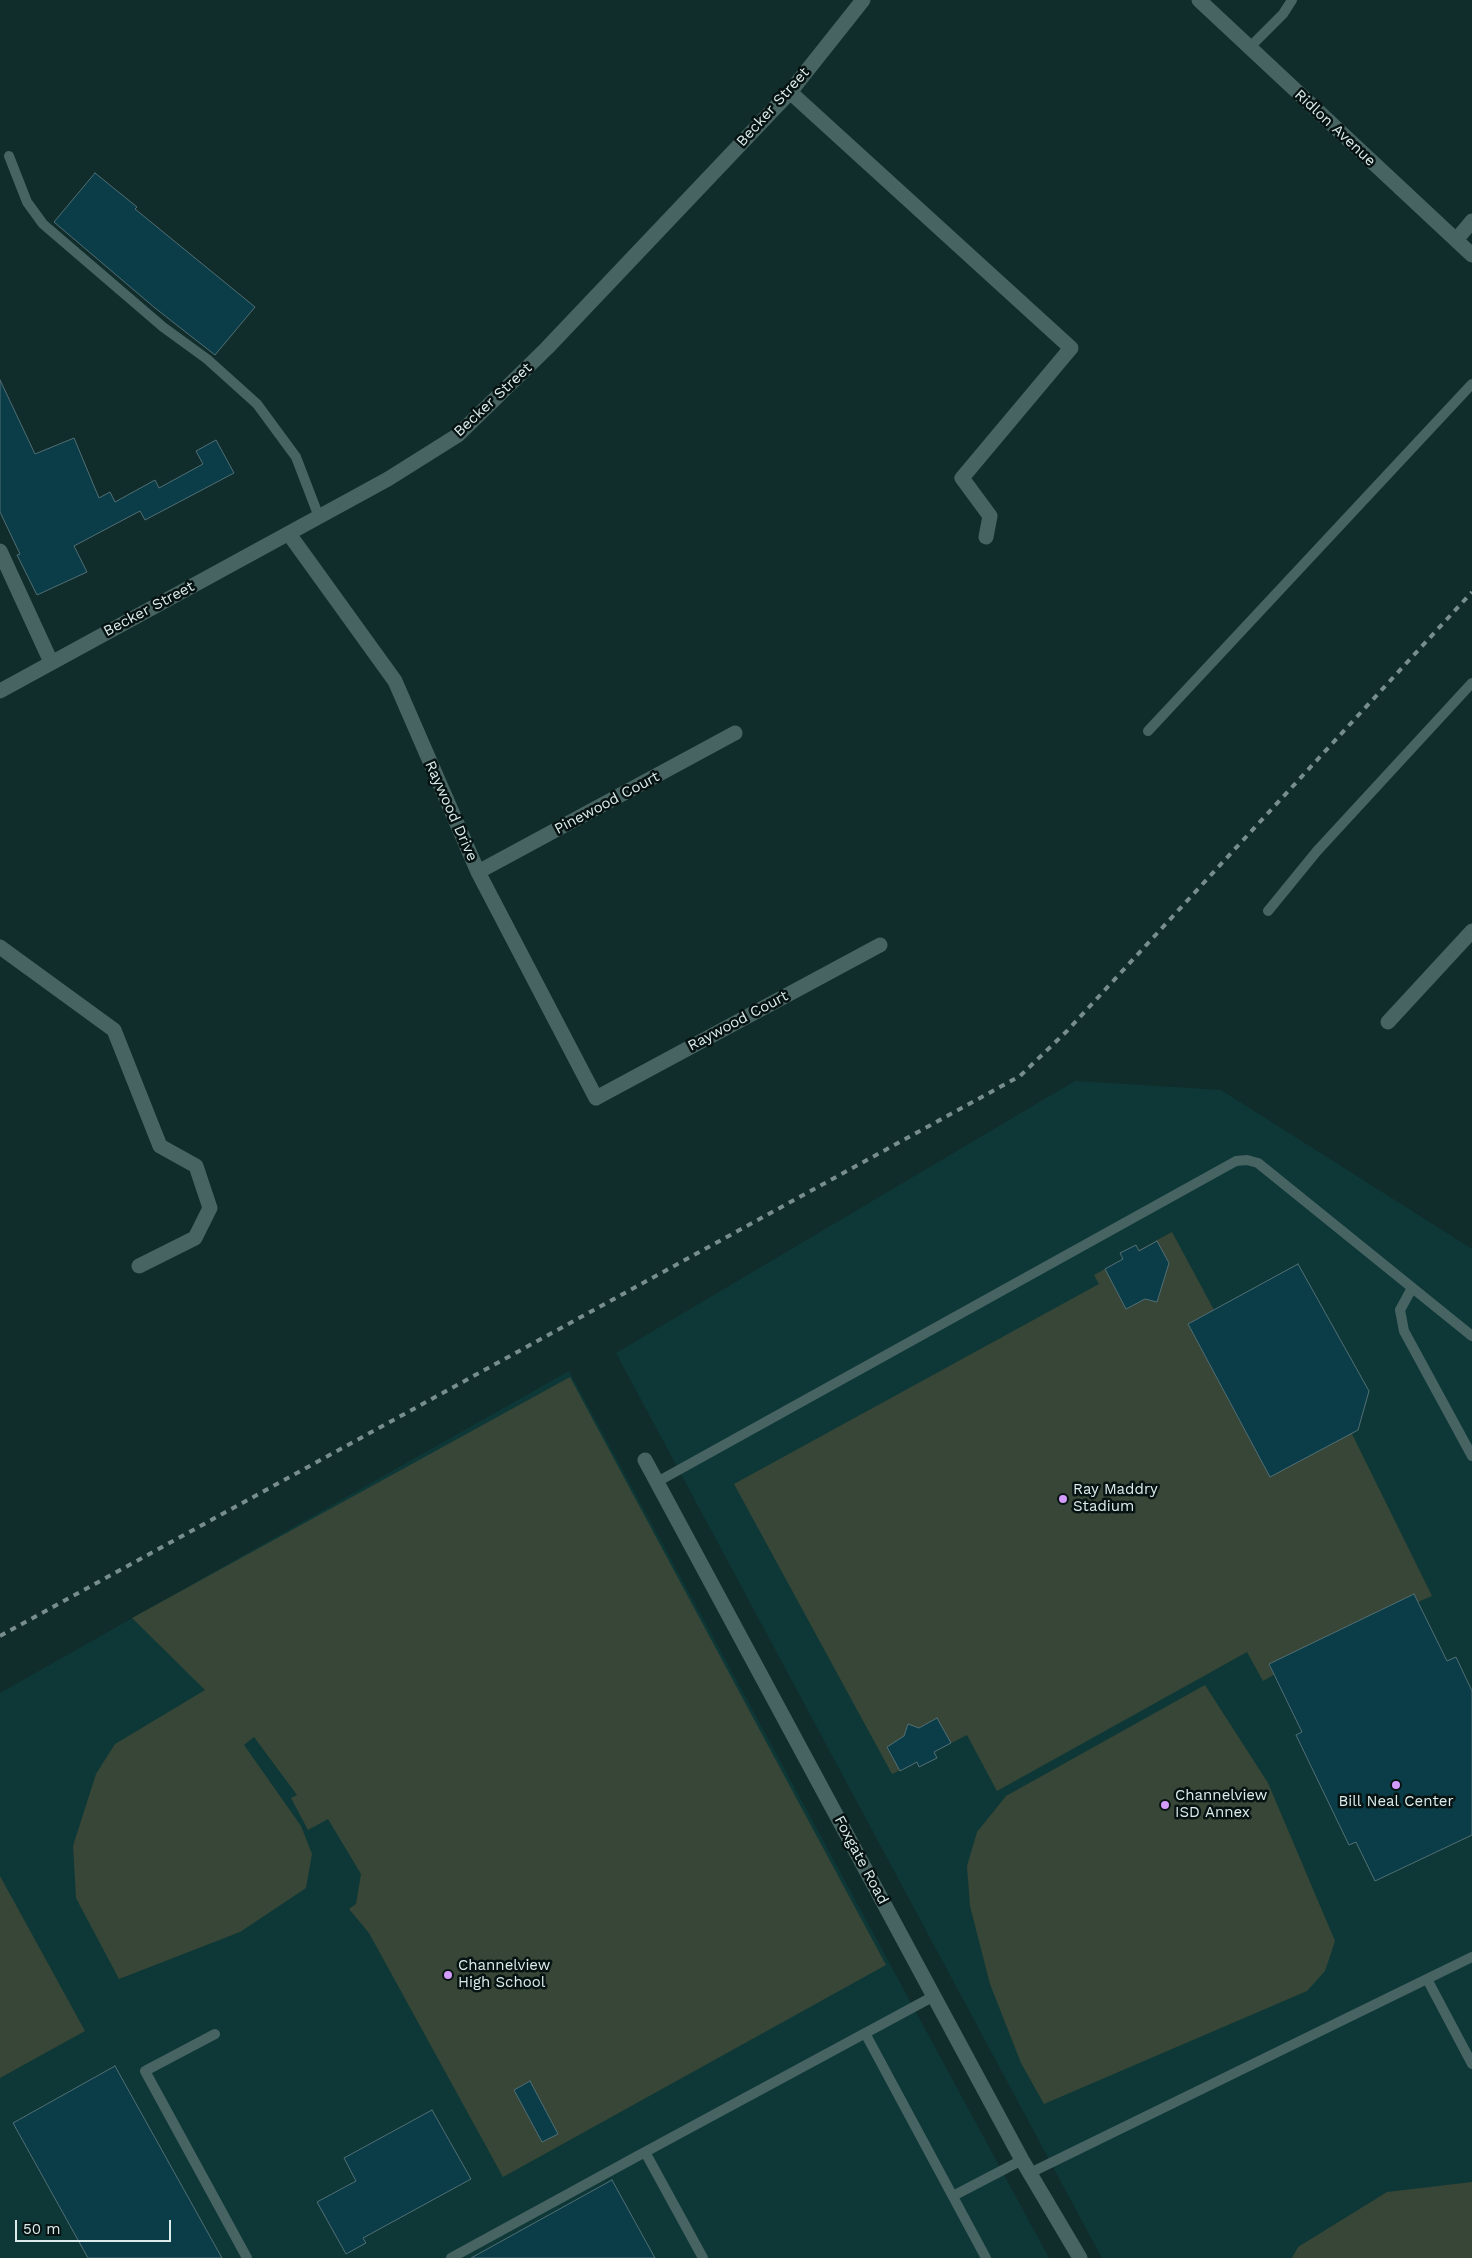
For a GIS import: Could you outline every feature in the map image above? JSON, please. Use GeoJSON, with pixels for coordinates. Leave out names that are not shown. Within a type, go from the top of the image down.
{"type":"FeatureCollection","features":[{"type":"Feature","properties":{"kind":"street","name":"Becker Street"},"geometry":{"type":"LineString","coordinates":[[0,691],[388,479],[458,435],[547,348],[790,92],[863,0]]}},
{"type":"Feature","properties":{"kind":"street","name":"Ridlon Avenue"},"geometry":{"type":"LineString","coordinates":[[1205,2],[1249,48],[1472,255]]}},
{"type":"Feature","properties":{"kind":"street"},"geometry":{"type":"LineString","coordinates":[[790,92],[1072,348],[962,478],[990,516],[986,537]]}},
{"type":"Feature","properties":{"kind":"street"},"geometry":{"type":"LineString","coordinates":[[1456,240],[1472,221]]}},
{"type":"Feature","properties":{"kind":"street","name":"Raywood Drive"},"geometry":{"type":"LineString","coordinates":[[289,534],[395,681],[478,872],[596,1098]]}},
{"type":"Feature","properties":{"kind":"street"},"geometry":{"type":"LineString","coordinates":[[0,551],[52,662]]}},
{"type":"Feature","properties":{"kind":"street","name":"Pinewood Court"},"geometry":{"type":"LineString","coordinates":[[478,872],[735,733]]}},
{"type":"Feature","properties":{"kind":"street"},"geometry":{"type":"LineString","coordinates":[[1388,1022],[1472,931]]}},
{"type":"Feature","properties":{"kind":"street","name":"Raywood Court"},"geometry":{"type":"LineString","coordinates":[[596,1098],[880,945]]}},
{"type":"Feature","properties":{"kind":"street"},"geometry":{"type":"LineString","coordinates":[[0,947],[114,1030],[160,1146],[196,1166],[210,1208],[195,1238],[139,1266]]}},
{"type":"Feature","properties":{"kind":"street","name":"Foxgate Road"},"geometry":{"type":"LineString","coordinates":[[646,1460],[1022,2160],[1080,2258]]}},
{"type":"Feature","properties":{"kind":"lane"},"geometry":{"type":"LineString","coordinates":[[1249,48],[1283,14],[1292,0]]}},
{"type":"Feature","properties":{"kind":"lane"},"geometry":{"type":"LineString","coordinates":[[9,156],[27,202],[43,224],[163,327],[207,359],[257,404],[296,456],[319,517]]}},
{"type":"Feature","properties":{"kind":"lane"},"geometry":{"type":"LineString","coordinates":[[1148,731],[1472,384]]}},
{"type":"Feature","properties":{"kind":"lane"},"geometry":{"type":"LineString","coordinates":[[1268,911],[1317,851],[1472,683]]}},
{"type":"Feature","properties":{"kind":"lane"},"geometry":{"type":"LineString","coordinates":[[657,1482],[1236,1162],[1247,1160],[1258,1163],[1472,1336]]}},
{"type":"Feature","properties":{"kind":"lane"},"geometry":{"type":"LineString","coordinates":[[1412,1288],[1400,1310],[1404,1331],[1472,1456]]}},
{"type":"Feature","properties":{"kind":"lane"},"geometry":{"type":"LineString","coordinates":[[1030,2173],[1472,1957]]}},
{"type":"Feature","properties":{"kind":"lane"},"geometry":{"type":"LineString","coordinates":[[1427,1979],[1472,2064]]}},
{"type":"Feature","properties":{"kind":"lane"},"geometry":{"type":"LineString","coordinates":[[451,2258],[934,1996]]}},
{"type":"Feature","properties":{"kind":"lane"},"geometry":{"type":"LineString","coordinates":[[865,2033],[986,2258]]}},
{"type":"Feature","properties":{"kind":"lane"},"geometry":{"type":"LineString","coordinates":[[215,2034],[145,2071],[247,2258]]}},
{"type":"Feature","properties":{"kind":"lane"},"geometry":{"type":"LineString","coordinates":[[645,2152],[703,2258]]}},
{"type":"Feature","properties":{"kind":"lane"},"geometry":{"type":"LineString","coordinates":[[954,2196],[1022,2160]]}},
{"type":"Feature","properties":{"kind":"shaded area","name":"Channelview ISD Annex"},"geometry":{"type":"Polygon","coordinates":[[[1075,1081],[1221,1090],[1472,1249],[1472,2258],[1102,2258],[616,1353],[1075,1081]]]}},
{"type":"Feature","properties":{"kind":"shaded area","name":"Channelview High School"},"geometry":{"type":"Polygon","coordinates":[[[569,1371],[1049,2258],[0,2258],[0,1693],[569,1371]]]}},
{"type":"Feature","properties":{"kind":"green space","name":"Ray Maddry Stadium"},"geometry":{"type":"Polygon","coordinates":[[[1172,1232],[1214,1310],[1298,1264],[1369,1391],[1358,1430],[1352,1434],[1432,1596],[1418,1602],[1414,1594],[1263,1681],[1247,1652],[997,1791],[967,1735],[934,1752],[937,1758],[919,1767],[917,1762],[892,1774],[734,1484],[1099,1284],[1094,1275],[1123,1259],[1120,1253],[1136,1245],[1139,1250],[1172,1232]]]}},
{"type":"Feature","properties":{"kind":"green space"},"geometry":{"type":"Polygon","coordinates":[[[570,1377],[886,1965],[503,2177],[369,1933],[349,1909],[356,1904],[361,1874],[328,1819],[308,1830],[291,1798],[297,1795],[254,1737],[244,1745],[301,1826],[312,1854],[306,1888],[240,1932],[119,1979],[76,1898],[73,1846],[96,1774],[115,1744],[205,1690],[132,1618],[570,1377]]]}},
{"type":"Feature","properties":{"kind":"green space"},"geometry":{"type":"Polygon","coordinates":[[[1205,1685],[1268,1783],[1335,1941],[1325,1971],[1307,1991],[1044,2104],[1021,2063],[990,1984],[970,1906],[967,1866],[977,1832],[1006,1796],[1205,1685]]]}},
{"type":"Feature","properties":{"kind":"green space"},"geometry":{"type":"Polygon","coordinates":[[[0,1876],[85,2031],[0,2078],[0,1876]]]}},
{"type":"Feature","properties":{"kind":"green space"},"geometry":{"type":"Polygon","coordinates":[[[1472,2182],[1472,2258],[1292,2258],[1298,2247],[1387,2192],[1472,2182]]]}},
{"type":"Feature","properties":{"kind":"building"},"geometry":{"type":"Polygon","coordinates":[[[95,173],[137,207],[135,209],[255,307],[215,355],[155,308],[54,222],[95,173]]]}},
{"type":"Feature","properties":{"kind":"building"},"geometry":{"type":"Polygon","coordinates":[[[0,380],[35,454],[74,438],[99,498],[110,492],[115,502],[155,480],[159,488],[203,464],[196,451],[216,440],[234,473],[145,520],[140,511],[74,546],[87,572],[37,595],[17,555],[20,554],[0,512],[0,380]]]}},
{"type":"Feature","properties":{"kind":"building"},"geometry":{"type":"Polygon","coordinates":[[[1157,1241],[1169,1263],[1157,1302],[1145,1299],[1126,1309],[1105,1269],[1123,1259],[1120,1253],[1136,1245],[1139,1251],[1157,1241]]]}},
{"type":"Feature","properties":{"kind":"building"},"geometry":{"type":"Polygon","coordinates":[[[1298,1264],[1369,1391],[1358,1430],[1270,1477],[1188,1324],[1298,1264]]]}},
{"type":"Feature","properties":{"kind":"building","name":"Bill Neal Center"},"geometry":{"type":"Polygon","coordinates":[[[1414,1594],[1447,1661],[1456,1657],[1472,1691],[1472,1835],[1375,1881],[1356,1842],[1349,1845],[1296,1735],[1302,1732],[1269,1664],[1414,1594]]]}},
{"type":"Feature","properties":{"kind":"building"},"geometry":{"type":"Polygon","coordinates":[[[937,1718],[951,1743],[934,1752],[937,1758],[919,1767],[917,1762],[900,1771],[887,1747],[904,1736],[908,1724],[919,1728],[937,1718]]]}},
{"type":"Feature","properties":{"kind":"building"},"geometry":{"type":"Polygon","coordinates":[[[115,2066],[222,2258],[88,2258],[13,2123],[115,2066]]]}},
{"type":"Feature","properties":{"kind":"building"},"geometry":{"type":"Polygon","coordinates":[[[530,2081],[558,2134],[542,2142],[514,2090],[530,2081]]]}},
{"type":"Feature","properties":{"kind":"building"},"geometry":{"type":"Polygon","coordinates":[[[432,2110],[471,2179],[363,2238],[366,2243],[346,2254],[317,2202],[356,2181],[344,2158],[432,2110]]]}},
{"type":"Feature","properties":{"kind":"building"},"geometry":{"type":"Polygon","coordinates":[[[612,2180],[655,2258],[471,2258],[612,2180]]]}},
{"type":"Feature","properties":{"kind":"railway"},"geometry":{"type":"LineString","coordinates":[[0,1636],[1020,1076],[1067,1031],[1472,592]]}},
{"type":"Feature","properties":{"kind":"place","name":"Ray Maddry Stadium"},"geometry":{"type":"Point","coordinates":[1063,1499]}},
{"type":"Feature","properties":{"kind":"place","name":"Bill Neal Center"},"geometry":{"type":"Point","coordinates":[1396,1785]}},
{"type":"Feature","properties":{"kind":"place","name":"Channelview ISD Annex"},"geometry":{"type":"Point","coordinates":[1165,1805]}},
{"type":"Feature","properties":{"kind":"place","name":"Channelview High School"},"geometry":{"type":"Point","coordinates":[448,1975]}}]}
